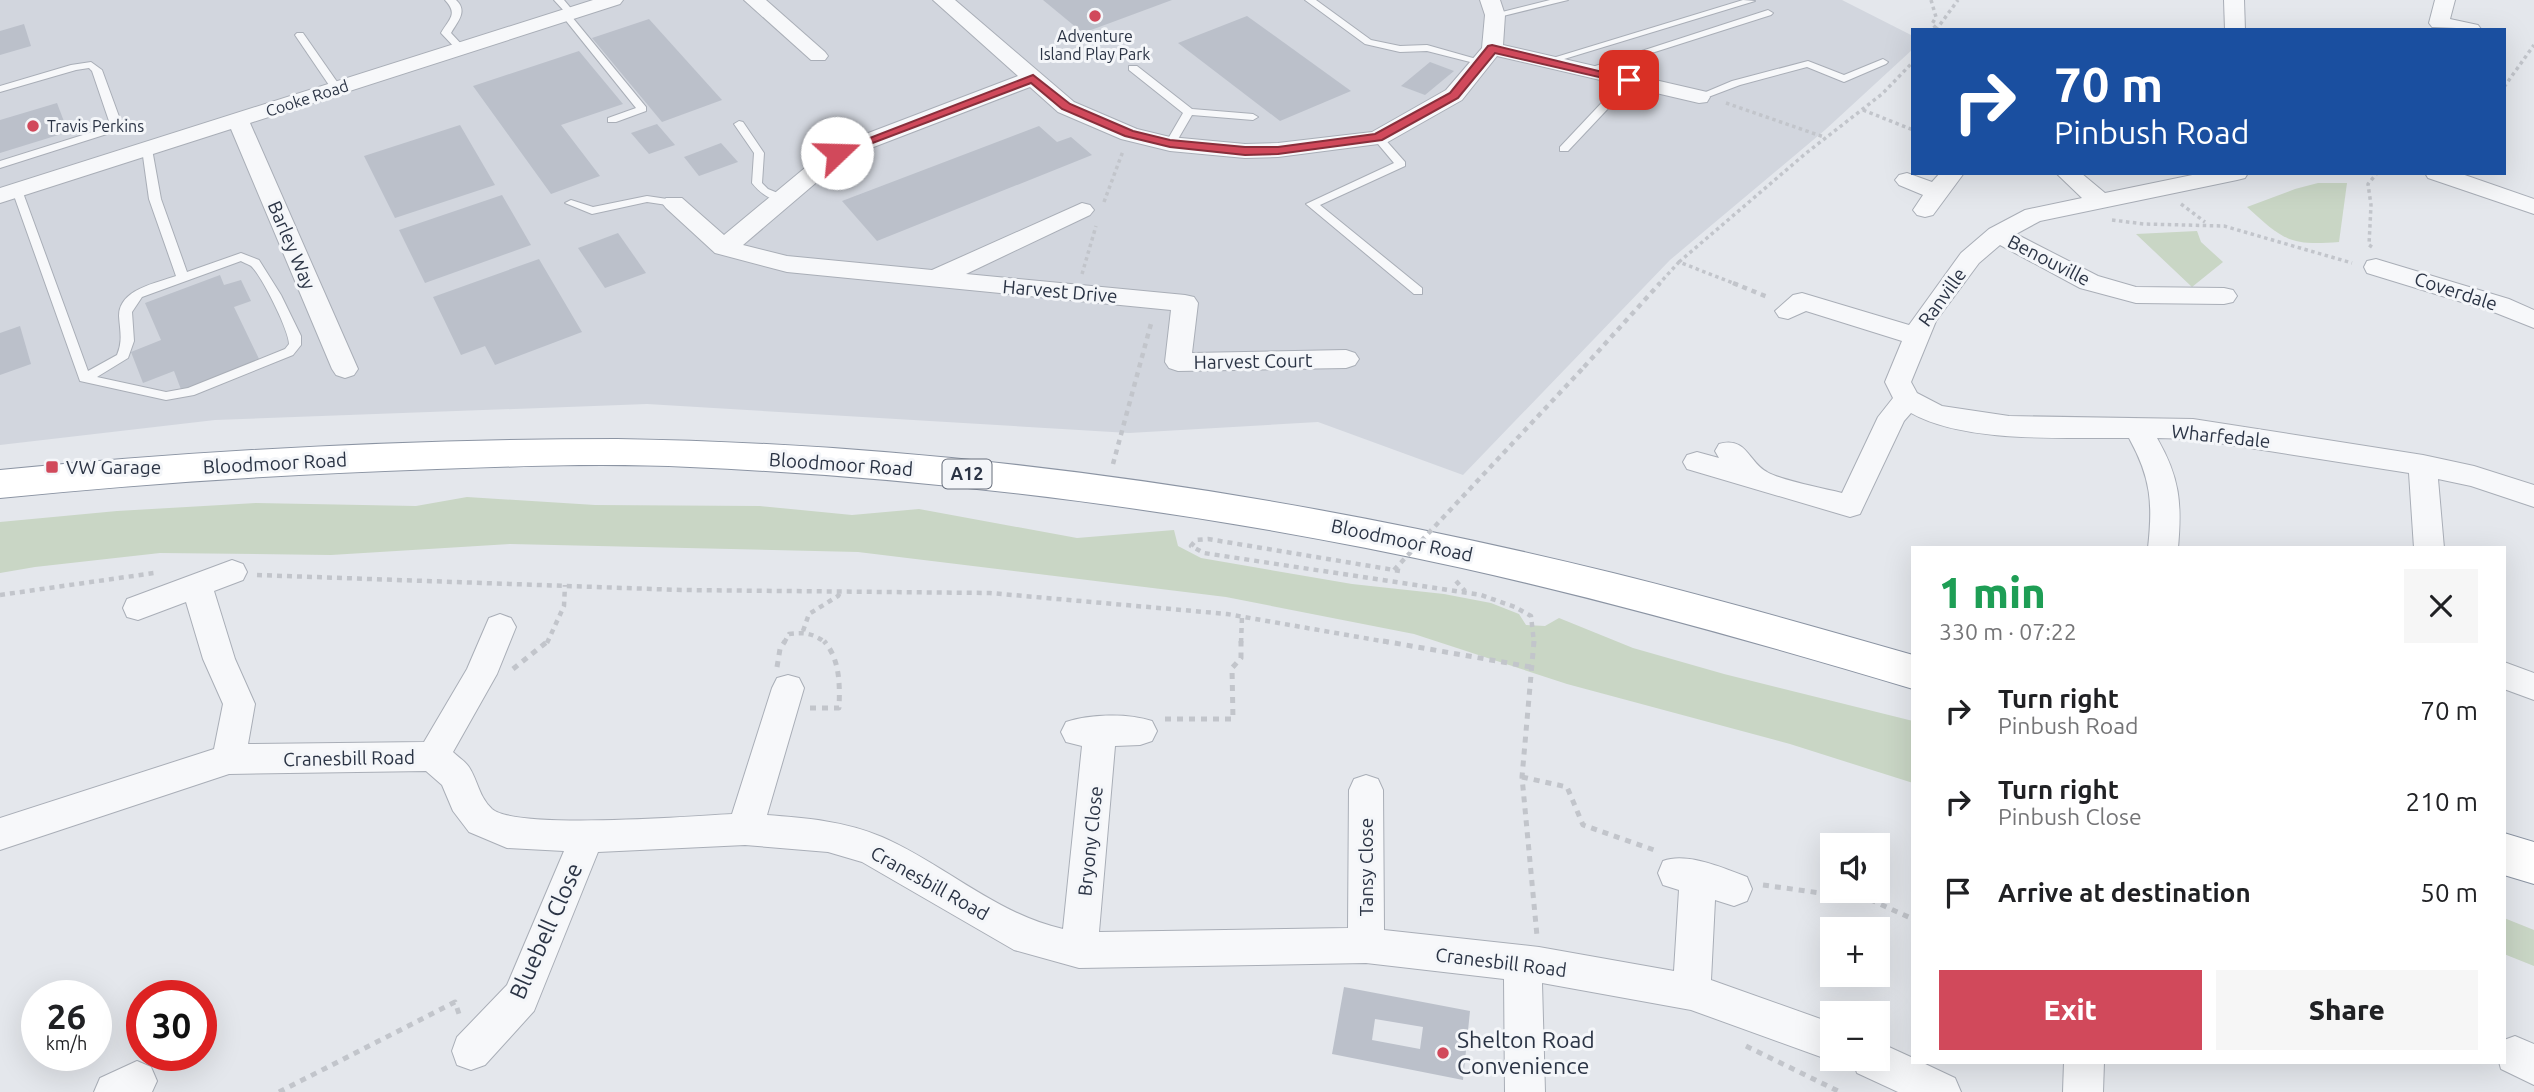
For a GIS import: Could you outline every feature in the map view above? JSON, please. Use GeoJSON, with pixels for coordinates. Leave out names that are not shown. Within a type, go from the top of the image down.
{"type":"FeatureCollection","features":[{"type":"Feature","properties":{"kind":"highway","name":"Bloodmoor Road"},"geometry":{"type":"LineString","coordinates":[[0,484],[274,462],[494,454],[688,454],[928,469],[1106,489],[1244,509],[1394,537],[1643,594],[1911,671]]}},
{"type":"Feature","properties":{"kind":"highway"},"geometry":{"type":"LineString","coordinates":[[2506,855],[2534,863]]}},
{"type":"Feature","properties":{"kind":"street","name":"Cooke Road"},"geometry":{"type":"LineString","coordinates":[[9,193],[461,49],[566,10],[613,0]]}},
{"type":"Feature","properties":{"kind":"street"},"geometry":{"type":"LineString","coordinates":[[754,0],[818,56]]}},
{"type":"Feature","properties":{"kind":"street"},"geometry":{"type":"LineString","coordinates":[[943,0],[1066,107],[1129,134],[1170,144],[1245,151],[1278,150],[1378,138],[1454,95],[1487,55],[1493,8]]}},
{"type":"Feature","properties":{"kind":"street"},"geometry":{"type":"LineString","coordinates":[[2234,0],[2235,28]]}},
{"type":"Feature","properties":{"kind":"street"},"geometry":{"type":"LineString","coordinates":[[2445,0],[2433,23],[2465,28]]}},
{"type":"Feature","properties":{"kind":"street"},"geometry":{"type":"LineString","coordinates":[[1487,55],[1548,61],[1699,97]]}},
{"type":"Feature","properties":{"kind":"street"},"geometry":{"type":"LineString","coordinates":[[724,248],[837,153],[1033,78]]}},
{"type":"Feature","properties":{"kind":"street","name":"Barley Way"},"geometry":{"type":"LineString","coordinates":[[238,120],[345,369]]}},
{"type":"Feature","properties":{"kind":"street"},"geometry":{"type":"LineString","coordinates":[[1907,180],[1931,201],[1951,175]]}},
{"type":"Feature","properties":{"kind":"street"},"geometry":{"type":"LineString","coordinates":[[2069,175],[2099,200]]}},
{"type":"Feature","properties":{"kind":"street","name":"Ranville"},"geometry":{"type":"LineString","coordinates":[[1906,399],[1898,383],[1924,319],[1970,257],[1998,234],[2033,215],[2227,175]]}},
{"type":"Feature","properties":{"kind":"street"},"geometry":{"type":"LineString","coordinates":[[2442,175],[2534,207]]}},
{"type":"Feature","properties":{"kind":"street","name":"Harvest Drive"},"geometry":{"type":"LineString","coordinates":[[674,203],[702,233],[724,248],[787,264],[1185,303]]}},
{"type":"Feature","properties":{"kind":"street","name":"Harvest Drive"},"geometry":{"type":"LineString","coordinates":[[934,279],[1091,212]]}},
{"type":"Feature","properties":{"kind":"street","name":"Benouville"},"geometry":{"type":"LineString","coordinates":[[1998,234],[2089,282],[2136,295],[2224,296]]}},
{"type":"Feature","properties":{"kind":"street","name":"Coverdale"},"geometry":{"type":"LineString","coordinates":[[2376,259],[2500,304],[2534,320]]}},
{"type":"Feature","properties":{"kind":"street"},"geometry":{"type":"LineString","coordinates":[[2166,272],[2183,297]]}},
{"type":"Feature","properties":{"kind":"street"},"geometry":{"type":"LineString","coordinates":[[1794,301],[1915,336]]}},
{"type":"Feature","properties":{"kind":"street","name":"Harvest Court"},"geometry":{"type":"LineString","coordinates":[[1185,303],[1178,362],[1346,359]]}},
{"type":"Feature","properties":{"kind":"street"},"geometry":{"type":"LineString","coordinates":[[1698,462],[1850,506],[1892,417],[1906,399]]}},
{"type":"Feature","properties":{"kind":"street","name":"Wharfedale"},"geometry":{"type":"LineString","coordinates":[[1906,399],[1936,415],[2009,426],[2193,429],[2423,465],[2474,476],[2534,496]]}},
{"type":"Feature","properties":{"kind":"street"},"geometry":{"type":"LineString","coordinates":[[2139,430],[2162,470],[2168,502],[2163,546]]}},
{"type":"Feature","properties":{"kind":"street"},"geometry":{"type":"LineString","coordinates":[[1729,451],[1758,480]]}},
{"type":"Feature","properties":{"kind":"street"},"geometry":{"type":"LineString","coordinates":[[2423,465],[2429,546]]}},
{"type":"Feature","properties":{"kind":"street"},"geometry":{"type":"LineString","coordinates":[[138,608],[232,572]]}},
{"type":"Feature","properties":{"kind":"street"},"geometry":{"type":"LineString","coordinates":[[197,586],[219,659],[239,704],[229,759]]}},
{"type":"Feature","properties":{"kind":"street"},"geometry":{"type":"LineString","coordinates":[[433,756],[481,674],[500,627]]}},
{"type":"Feature","properties":{"kind":"street"},"geometry":{"type":"LineString","coordinates":[[2506,676],[2534,687]]}},
{"type":"Feature","properties":{"kind":"street"},"geometry":{"type":"LineString","coordinates":[[745,829],[788,688]]}},
{"type":"Feature","properties":{"kind":"street","name":"Bryony Close"},"geometry":{"type":"LineString","coordinates":[[1079,950],[1089,732],[1140,731]]}},
{"type":"Feature","properties":{"kind":"street","name":"Cranesbill Road"},"geometry":{"type":"LineString","coordinates":[[0,834],[229,759],[433,756],[457,776],[465,800],[481,821],[507,832],[587,837],[745,829],[828,836],[871,849],[1027,938],[1079,950],[1366,945],[1530,953],[1539,965],[1691,992],[1820,1038]]}},
{"type":"Feature","properties":{"kind":"street","name":"Tansy Close"},"geometry":{"type":"LineString","coordinates":[[1366,790],[1366,945]]}},
{"type":"Feature","properties":{"kind":"street","name":"Bluebell Close"},"geometry":{"type":"LineString","coordinates":[[471,1051],[521,999],[587,837]]}},
{"type":"Feature","properties":{"kind":"street"},"geometry":{"type":"LineString","coordinates":[[1691,992],[1687,877],[1734,889]]}},
{"type":"Feature","properties":{"kind":"street"},"geometry":{"type":"LineString","coordinates":[[1525,1092],[1530,953]]}},
{"type":"Feature","properties":{"kind":"street"},"geometry":{"type":"LineString","coordinates":[[2083,1092],[2084,1064]]}},
{"type":"Feature","properties":{"kind":"street"},"geometry":{"type":"LineString","coordinates":[[1890,1068],[1941,1092]]}},
{"type":"Feature","properties":{"kind":"lane"},"geometry":{"type":"LineString","coordinates":[[450,0],[457,6],[458,13],[446,33],[461,49]]}},
{"type":"Feature","properties":{"kind":"lane"},"geometry":{"type":"LineString","coordinates":[[1310,0],[1368,42],[1400,49],[1427,48],[1487,55]]}},
{"type":"Feature","properties":{"kind":"lane"},"geometry":{"type":"LineString","coordinates":[[1493,8],[1563,0]]}},
{"type":"Feature","properties":{"kind":"lane"},"geometry":{"type":"LineString","coordinates":[[1548,61],[1750,1]]}},
{"type":"Feature","properties":{"kind":"lane"},"geometry":{"type":"LineString","coordinates":[[566,10],[642,109],[612,120]]}},
{"type":"Feature","properties":{"kind":"lane"},"geometry":{"type":"LineString","coordinates":[[1588,70],[1768,13]]}},
{"type":"Feature","properties":{"kind":"lane"},"geometry":{"type":"LineString","coordinates":[[300,35],[337,89]]}},
{"type":"Feature","properties":{"kind":"lane"},"geometry":{"type":"LineString","coordinates":[[1699,97],[1736,83],[1808,64],[1844,79],[1882,62]]}},
{"type":"Feature","properties":{"kind":"lane"},"geometry":{"type":"LineString","coordinates":[[0,89],[75,67],[91,65],[97,69],[116,122],[106,131],[0,165]]}},
{"type":"Feature","properties":{"kind":"lane"},"geometry":{"type":"LineString","coordinates":[[1133,68],[1189,112],[1253,117]]}},
{"type":"Feature","properties":{"kind":"lane"},"geometry":{"type":"LineString","coordinates":[[1564,149],[1629,80]]}},
{"type":"Feature","properties":{"kind":"lane"},"geometry":{"type":"LineString","coordinates":[[1170,144],[1189,112]]}},
{"type":"Feature","properties":{"kind":"lane"},"geometry":{"type":"LineString","coordinates":[[739,124],[759,153],[757,183],[764,191],[781,198]]}},
{"type":"Feature","properties":{"kind":"lane"},"geometry":{"type":"LineString","coordinates":[[1378,138],[1401,164],[1312,204],[1418,291]]}},
{"type":"Feature","properties":{"kind":"lane"},"geometry":{"type":"LineString","coordinates":[[147,149],[155,199],[183,278]]}},
{"type":"Feature","properties":{"kind":"lane"},"geometry":{"type":"LineString","coordinates":[[9,193],[84,378]]}},
{"type":"Feature","properties":{"kind":"lane"},"geometry":{"type":"LineString","coordinates":[[571,203],[592,211],[647,199],[674,203]]}},
{"type":"Feature","properties":{"kind":"lane"},"geometry":{"type":"LineString","coordinates":[[241,257],[255,263],[295,336],[295,345],[289,352],[190,392],[166,396],[84,378],[122,358],[128,341],[124,319],[127,304],[138,294],[241,257]]}},
{"type":"Feature","properties":{"kind":"path"},"geometry":{"type":"LineString","coordinates":[[1931,0],[1936,17],[1932,24],[1936,28]]}},
{"type":"Feature","properties":{"kind":"path"},"geometry":{"type":"LineString","coordinates":[[1938,28],[1958,0]]}},
{"type":"Feature","properties":{"kind":"path"},"geometry":{"type":"LineString","coordinates":[[2506,84],[2534,46]]}},
{"type":"Feature","properties":{"kind":"path"},"geometry":{"type":"LineString","coordinates":[[1530,953],[1522,777],[1535,634],[1531,616],[1512,603],[1465,591],[1394,583],[1204,553],[1191,546],[1196,540],[1208,539],[1394,570],[1679,262],[1824,138],[1902,77],[1911,65]]}},
{"type":"Feature","properties":{"kind":"path"},"geometry":{"type":"LineString","coordinates":[[1699,97],[1708,97],[1824,138]]}},
{"type":"Feature","properties":{"kind":"path"},"geometry":{"type":"LineString","coordinates":[[1863,110],[1911,129]]}},
{"type":"Feature","properties":{"kind":"path"},"geometry":{"type":"LineString","coordinates":[[1077,292],[1091,212],[1129,134]]}},
{"type":"Feature","properties":{"kind":"path"},"geometry":{"type":"LineString","coordinates":[[2068,207],[2127,224],[2154,227],[2205,223],[2240,229],[2335,260],[2376,259],[2369,245],[2371,205],[2368,184],[2375,175]]}},
{"type":"Feature","properties":{"kind":"path"},"geometry":{"type":"LineString","coordinates":[[1679,262],[1794,301]]}},
{"type":"Feature","properties":{"kind":"path"},"geometry":{"type":"LineString","coordinates":[[1106,489],[1157,300]]}},
{"type":"Feature","properties":{"kind":"path"},"geometry":{"type":"LineString","coordinates":[[232,572],[681,590],[990,593],[1242,616],[1531,667]]}},
{"type":"Feature","properties":{"kind":"path"},"geometry":{"type":"LineString","coordinates":[[0,595],[165,573]]}},
{"type":"Feature","properties":{"kind":"path"},"geometry":{"type":"LineString","coordinates":[[1454,579],[1465,591]]}},
{"type":"Feature","properties":{"kind":"path"},"geometry":{"type":"LineString","coordinates":[[481,674],[512,670],[546,645],[564,606],[565,585]]}},
{"type":"Feature","properties":{"kind":"path"},"geometry":{"type":"LineString","coordinates":[[803,631],[809,614],[838,596],[842,590]]}},
{"type":"Feature","properties":{"kind":"path"},"geometry":{"type":"LineString","coordinates":[[1140,731],[1158,719],[1233,719],[1233,668],[1241,658],[1242,616]]}},
{"type":"Feature","properties":{"kind":"path"},"geometry":{"type":"LineString","coordinates":[[1522,777],[1567,787],[1583,825],[1662,853],[1687,877]]}},
{"type":"Feature","properties":{"kind":"path"},"geometry":{"type":"LineString","coordinates":[[1734,889],[1765,885],[1871,900],[1911,918]]}},
{"type":"Feature","properties":{"kind":"path"},"geometry":{"type":"LineString","coordinates":[[279,1092],[455,1002],[471,1051]]}},
{"type":"Feature","properties":{"kind":"path"},"geometry":{"type":"LineString","coordinates":[[1735,1041],[1840,1092]]}},
{"type":"Feature","properties":{"kind":"shaded area"},"geometry":{"type":"Polygon","coordinates":[[[0,0],[1842,0],[1911,35],[1911,51],[1825,130],[1670,260],[1463,475],[1318,422],[1129,433],[647,404],[215,420],[0,445],[0,0]]]}},
{"type":"Feature","properties":{"kind":"green space"},"geometry":{"type":"Polygon","coordinates":[[[2318,183],[2347,183],[2339,242],[2309,243],[2288,238],[2279,234],[2247,207],[2295,189],[2318,183]]]}},
{"type":"Feature","properties":{"kind":"green space"},"geometry":{"type":"Polygon","coordinates":[[[2197,231],[2201,242],[2223,262],[2192,287],[2136,234],[2197,231]]]}},
{"type":"Feature","properties":{"kind":"green space"},"geometry":{"type":"Polygon","coordinates":[[[467,497],[595,505],[760,506],[852,515],[919,509],[1077,538],[1174,530],[1178,546],[1201,558],[1352,584],[1444,594],[1491,603],[1519,614],[1526,625],[1545,626],[1559,618],[1633,648],[1724,674],[1911,721],[1911,782],[1790,744],[1567,684],[1414,634],[1226,597],[858,552],[510,544],[331,555],[160,553],[0,573],[0,522],[117,511],[256,503],[416,506],[467,497]]]}},
{"type":"Feature","properties":{"kind":"green space"},"geometry":{"type":"Polygon","coordinates":[[[2506,919],[2534,930],[2534,966],[2506,955],[2506,919]]]}},
{"type":"Feature","properties":{"kind":"building","name":"Adventure Island Play Park"},"geometry":{"type":"Polygon","coordinates":[[[1043,0],[1172,0],[1083,33],[1043,0]]]}},
{"type":"Feature","properties":{"kind":"building"},"geometry":{"type":"Polygon","coordinates":[[[1247,16],[1351,91],[1280,121],[1178,43],[1247,16]]]}},
{"type":"Feature","properties":{"kind":"building"},"geometry":{"type":"Polygon","coordinates":[[[649,19],[722,100],[662,122],[592,38],[649,19]]]}},
{"type":"Feature","properties":{"kind":"building"},"geometry":{"type":"Polygon","coordinates":[[[24,24],[31,46],[0,55],[0,31],[24,24]]]}},
{"type":"Feature","properties":{"kind":"building"},"geometry":{"type":"Polygon","coordinates":[[[579,51],[623,104],[561,125],[600,176],[551,194],[473,86],[579,51]]]}},
{"type":"Feature","properties":{"kind":"building"},"geometry":{"type":"Polygon","coordinates":[[[1430,62],[1454,71],[1425,95],[1401,86],[1430,62]]]}},
{"type":"Feature","properties":{"kind":"building","name":"Travis Perkins"},"geometry":{"type":"Polygon","coordinates":[[[57,103],[68,132],[0,153],[0,120],[57,103]]]}},
{"type":"Feature","properties":{"kind":"building"},"geometry":{"type":"Polygon","coordinates":[[[657,124],[675,145],[649,154],[631,133],[657,124]]]}},
{"type":"Feature","properties":{"kind":"building"},"geometry":{"type":"Polygon","coordinates":[[[460,125],[495,185],[395,218],[364,156],[460,125]]]}},
{"type":"Feature","properties":{"kind":"building"},"geometry":{"type":"Polygon","coordinates":[[[1039,126],[1057,142],[1071,137],[1092,155],[877,241],[842,201],[1039,126]]]}},
{"type":"Feature","properties":{"kind":"building"},"geometry":{"type":"Polygon","coordinates":[[[721,143],[738,162],[699,176],[684,157],[721,143]]]}},
{"type":"Feature","properties":{"kind":"building"},"geometry":{"type":"Polygon","coordinates":[[[502,195],[531,245],[425,283],[399,230],[502,195]]]}},
{"type":"Feature","properties":{"kind":"building"},"geometry":{"type":"Polygon","coordinates":[[[618,233],[646,273],[605,288],[578,248],[618,233]]]}},
{"type":"Feature","properties":{"kind":"building"},"geometry":{"type":"Polygon","coordinates":[[[539,259],[582,332],[495,365],[485,346],[461,355],[433,297],[539,259]]]}},
{"type":"Feature","properties":{"kind":"building"},"geometry":{"type":"Polygon","coordinates":[[[220,275],[224,285],[241,280],[251,301],[234,307],[260,361],[182,392],[174,371],[143,383],[131,352],[161,340],[145,303],[220,275]]]}},
{"type":"Feature","properties":{"kind":"building"},"geometry":{"type":"Polygon","coordinates":[[[20,326],[31,364],[0,375],[0,333],[20,326]]]}},
{"type":"Feature","properties":{"kind":"building"},"geometry":{"type":"Polygon","coordinates":[[[1344,987],[1470,1011],[1463,1080],[1332,1054],[1344,987]],[[1375,1019],[1372,1040],[1420,1049],[1423,1027],[1375,1019]]]}},
{"type":"Feature","properties":{"kind":"place","name":"Adventure Island Play Park"},"geometry":{"type":"Point","coordinates":[1095,16]}},
{"type":"Feature","properties":{"kind":"place","name":"Travis Perkins"},"geometry":{"type":"Point","coordinates":[33,126]}},
{"type":"Feature","properties":{"kind":"place","name":"VW Garage"},"geometry":{"type":"Point","coordinates":[52,467]}},
{"type":"Feature","properties":{"kind":"place","name":"Shelton Road Convenience"},"geometry":{"type":"Point","coordinates":[1443,1053]}},
{"type":"Feature","properties":{"kind":"route"},"geometry":{"type":"LineString","coordinates":[[837,153],[1033,78],[1066,107],[1129,134],[1170,144],[1245,151],[1278,150],[1378,138],[1454,95],[1492,49],[1629,80]]}}]}
